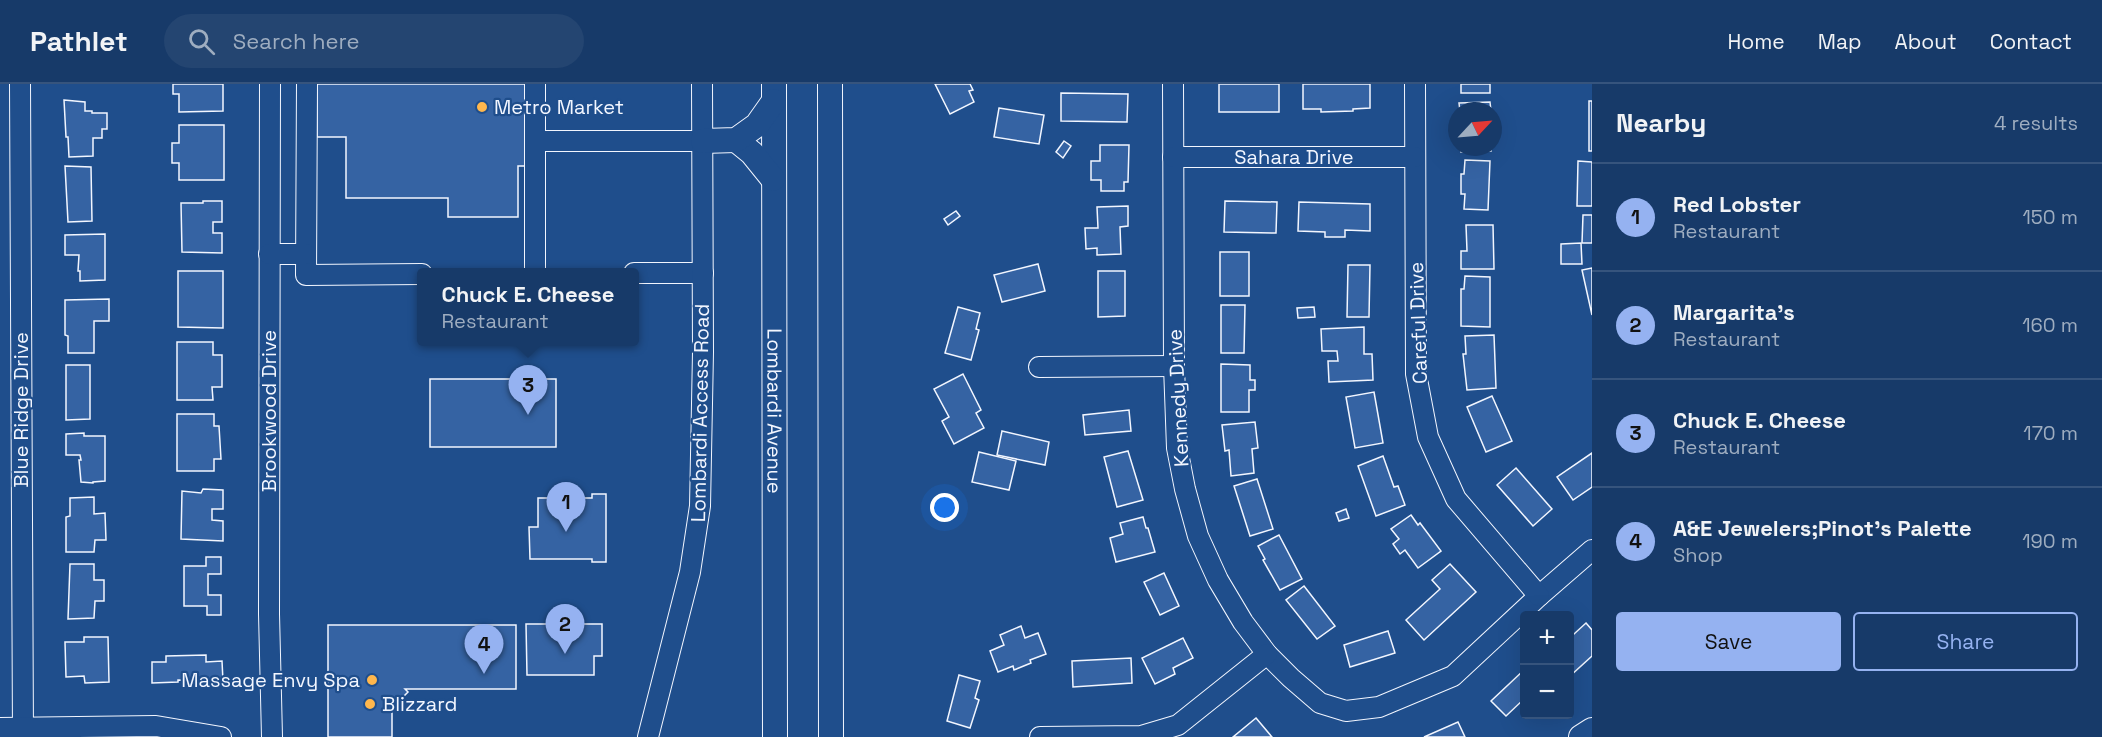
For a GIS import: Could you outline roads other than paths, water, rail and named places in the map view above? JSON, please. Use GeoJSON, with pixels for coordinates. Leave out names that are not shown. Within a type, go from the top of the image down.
{"type":"FeatureCollection","features":[{"type":"Feature","properties":{"kind":"main road"},"geometry":{"type":"LineString","coordinates":[[830,84],[831,737]]}},
{"type":"Feature","properties":{"kind":"main road"},"geometry":{"type":"LineString","coordinates":[[703,141],[736,140],[760,122],[774,92]]}},
{"type":"Feature","properties":{"kind":"main road","name":"Lombardi Avenue"},"geometry":{"type":"LineString","coordinates":[[774,92],[775,737]]}},
{"type":"Feature","properties":{"kind":"main road"},"geometry":{"type":"LineString","coordinates":[[736,140],[755,155],[773,179]]}},
{"type":"Feature","properties":{"kind":"main road"},"geometry":{"type":"LineString","coordinates":[[1581,737],[1592,730]]}},
{"type":"Feature","properties":{"kind":"street","name":"Blue Ridge Drive"},"geometry":{"type":"LineString","coordinates":[[20,84],[23,733]]}},
{"type":"Feature","properties":{"kind":"street","name":"Brookwood Drive"},"geometry":{"type":"LineString","coordinates":[[270,84],[269,614],[272,737]]}},
{"type":"Feature","properties":{"kind":"street"},"geometry":{"type":"LineString","coordinates":[[307,84],[306,275],[417,274]]}},
{"type":"Feature","properties":{"kind":"street"},"geometry":{"type":"LineString","coordinates":[[535,268],[536,84]]}},
{"type":"Feature","properties":{"kind":"street","name":"Lombardi Access Road"},"geometry":{"type":"LineString","coordinates":[[648,737],[680,617],[697,536],[702,449],[702,84]]}},
{"type":"Feature","properties":{"kind":"street","name":"Kennedy Drive"},"geometry":{"type":"LineString","coordinates":[[1173,84],[1174,366],[1177,448],[1198,536],[1218,580],[1243,622],[1267,654],[1291,678],[1320,703],[1346,711],[1379,707],[1453,676],[1539,596]]}},
{"type":"Feature","properties":{"kind":"street","name":"Careful Drive"},"geometry":{"type":"LineString","coordinates":[[1415,84],[1416,374],[1428,437],[1456,499],[1539,596]]}},
{"type":"Feature","properties":{"kind":"street"},"geometry":{"type":"LineString","coordinates":[[535,141],[703,141]]}},
{"type":"Feature","properties":{"kind":"street","name":"Sahara Drive"},"geometry":{"type":"LineString","coordinates":[[1173,157],[1415,157]]}},
{"type":"Feature","properties":{"kind":"street"},"geometry":{"type":"LineString","coordinates":[[269,254],[306,254]]}},
{"type":"Feature","properties":{"kind":"street"},"geometry":{"type":"LineString","coordinates":[[639,273],[703,273]]}},
{"type":"Feature","properties":{"kind":"street"},"geometry":{"type":"LineString","coordinates":[[1039,367],[1174,366]]}},
{"type":"Feature","properties":{"kind":"street"},"geometry":{"type":"LineString","coordinates":[[1539,596],[1592,550]]}},
{"type":"Feature","properties":{"kind":"street"},"geometry":{"type":"LineString","coordinates":[[1040,737],[1141,736],[1178,725],[1267,654]]}},
{"type":"Feature","properties":{"kind":"street"},"geometry":{"type":"LineString","coordinates":[[0,728],[23,733],[156,726],[221,737]]}},
{"type":"Feature","properties":{"kind":"place","name":"Metro Market"},"geometry":{"type":"Point","coordinates":[482,107]}},
{"type":"Feature","properties":{"kind":"place","name":"Chuck E. Cheese"},"geometry":{"type":"Point","coordinates":[528,415]}},
{"type":"Feature","properties":{"kind":"place","name":"Red Lobster"},"geometry":{"type":"Point","coordinates":[566,532]}},
{"type":"Feature","properties":{"kind":"place","name":"Margarita's"},"geometry":{"type":"Point","coordinates":[565,654]}},
{"type":"Feature","properties":{"kind":"place","name":"A&E Jewelers;Pinot's Palette"},"geometry":{"type":"Point","coordinates":[484,674]}},
{"type":"Feature","properties":{"kind":"place","name":"Massage Envy Spa"},"geometry":{"type":"Point","coordinates":[372,680]}},
{"type":"Feature","properties":{"kind":"place","name":"Blizzard"},"geometry":{"type":"Point","coordinates":[370,704]}}]}
